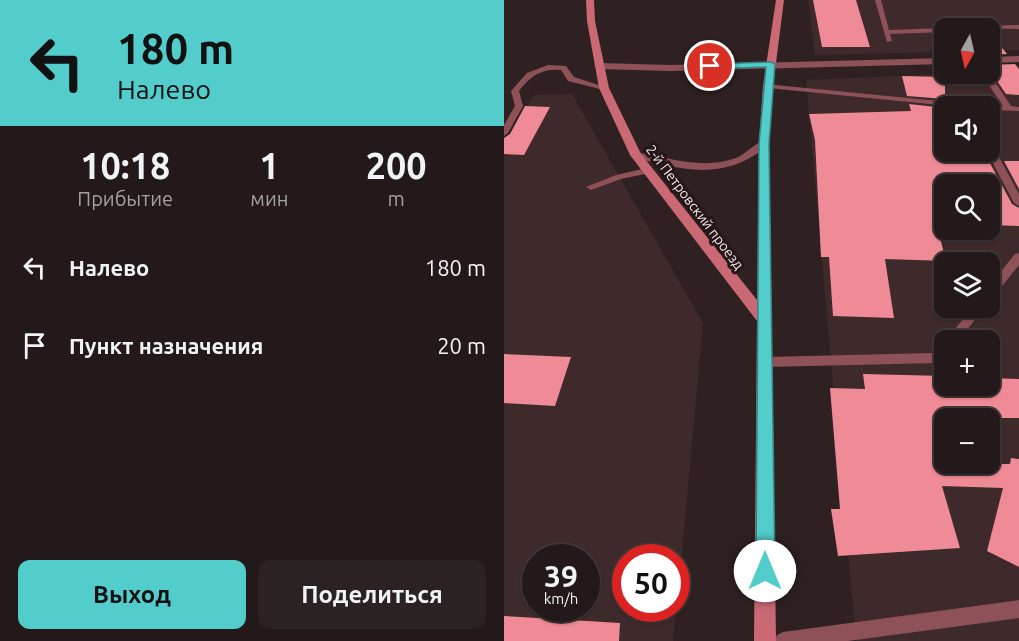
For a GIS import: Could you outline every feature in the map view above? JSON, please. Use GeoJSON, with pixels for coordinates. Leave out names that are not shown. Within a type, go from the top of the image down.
{"type":"FeatureCollection","features":[{"type":"Feature","properties":{"kind":"main road","name":"2-й Петровский проезд"},"geometry":{"type":"LineString","coordinates":[[590,0],[604,88],[636,155],[765,321]]}},
{"type":"Feature","properties":{"kind":"main road"},"geometry":{"type":"LineString","coordinates":[[765,641],[764,144],[768,86],[780,0]]}},
{"type":"Feature","properties":{"kind":"street"},"geometry":{"type":"LineString","coordinates":[[1000,60],[1019,59]]}},
{"type":"Feature","properties":{"kind":"street"},"geometry":{"type":"LineString","coordinates":[[599,66],[670,68],[934,61]]}},
{"type":"Feature","properties":{"kind":"street"},"geometry":{"type":"LineString","coordinates":[[636,155],[716,167],[741,160],[764,144]]}},
{"type":"Feature","properties":{"kind":"lane"},"geometry":{"type":"LineString","coordinates":[[878,0],[889,41]]}},
{"type":"Feature","properties":{"kind":"lane"},"geometry":{"type":"LineString","coordinates":[[1000,27],[1019,27]]}},
{"type":"Feature","properties":{"kind":"lane"},"geometry":{"type":"LineString","coordinates":[[886,32],[934,30]]}},
{"type":"Feature","properties":{"kind":"lane"},"geometry":{"type":"LineString","coordinates":[[504,133],[519,106],[515,91],[531,71],[550,66],[563,68],[571,79],[604,88]]}},
{"type":"Feature","properties":{"kind":"lane"},"geometry":{"type":"LineString","coordinates":[[992,84],[1008,109]]}},
{"type":"Feature","properties":{"kind":"lane"},"geometry":{"type":"LineString","coordinates":[[768,86],[934,103]]}},
{"type":"Feature","properties":{"kind":"lane"},"geometry":{"type":"LineString","coordinates":[[1000,109],[1019,109]]}},
{"type":"Feature","properties":{"kind":"lane"},"geometry":{"type":"LineString","coordinates":[[997,162],[1019,203]]}},
{"type":"Feature","properties":{"kind":"lane"},"geometry":{"type":"LineString","coordinates":[[591,187],[619,177],[647,171]]}},
{"type":"Feature","properties":{"kind":"lane"},"geometry":{"type":"LineString","coordinates":[[1000,281],[1019,257]]}},
{"type":"Feature","properties":{"kind":"lane"},"geometry":{"type":"LineString","coordinates":[[960,330],[970,318]]}},
{"type":"Feature","properties":{"kind":"lane"},"geometry":{"type":"LineString","coordinates":[[765,362],[934,358]]}},
{"type":"Feature","properties":{"kind":"lane"},"geometry":{"type":"LineString","coordinates":[[783,641],[1019,609]]}},
{"type":"Feature","properties":{"kind":"shaded area"},"geometry":{"type":"Polygon","coordinates":[[[808,0],[1019,0],[1019,50],[1000,51],[1000,18],[934,18],[934,52],[815,55],[808,0]]]}},
{"type":"Feature","properties":{"kind":"shaded area"},"geometry":{"type":"Polygon","coordinates":[[[1019,71],[1019,641],[856,641],[806,80],[934,75],[934,84],[1000,84],[1000,72],[1019,71]]]}},
{"type":"Feature","properties":{"kind":"shaded area"},"geometry":{"type":"Polygon","coordinates":[[[572,94],[703,323],[683,544],[612,544],[612,622],[675,622],[673,641],[504,641],[504,143],[534,95],[572,94]]]}},
{"type":"Feature","properties":{"kind":"building"},"geometry":{"type":"Polygon","coordinates":[[[813,0],[856,0],[870,47],[822,47],[813,0]]]}},
{"type":"Feature","properties":{"kind":"building"},"geometry":{"type":"Polygon","coordinates":[[[1000,45],[1007,54],[1000,54],[1000,45]]]}},
{"type":"Feature","properties":{"kind":"building"},"geometry":{"type":"Polygon","coordinates":[[[1015,64],[1019,69],[1019,95],[1006,94],[999,84],[1000,65],[1015,64]]]}},
{"type":"Feature","properties":{"kind":"building"},"geometry":{"type":"Polygon","coordinates":[[[902,76],[934,77],[934,84],[945,84],[945,96],[934,96],[934,98],[907,96],[902,76]]]}},
{"type":"Feature","properties":{"kind":"building"},"geometry":{"type":"Polygon","coordinates":[[[909,104],[934,107],[934,162],[989,162],[996,174],[934,174],[934,240],[941,240],[944,252],[934,252],[934,261],[885,259],[894,318],[833,316],[829,257],[821,257],[815,140],[809,114],[911,111],[909,104]]]}},
{"type":"Feature","properties":{"kind":"building"},"geometry":{"type":"Polygon","coordinates":[[[525,106],[550,107],[524,155],[504,154],[504,138],[510,134],[525,106]]]}},
{"type":"Feature","properties":{"kind":"building"},"geometry":{"type":"Polygon","coordinates":[[[1004,161],[1019,161],[1019,189],[1004,161]]]}},
{"type":"Feature","properties":{"kind":"building"},"geometry":{"type":"Polygon","coordinates":[[[1000,182],[1012,204],[1019,208],[1019,226],[1000,225],[1000,182]]]}},
{"type":"Feature","properties":{"kind":"building"},"geometry":{"type":"Polygon","coordinates":[[[504,354],[571,357],[555,406],[504,403],[504,354]]]}},
{"type":"Feature","properties":{"kind":"building"},"geometry":{"type":"Polygon","coordinates":[[[863,374],[934,376],[934,396],[1000,396],[1000,378],[1019,379],[1019,418],[1000,418],[1000,408],[934,408],[934,474],[1000,474],[1000,464],[1010,464],[1011,458],[1019,459],[1019,567],[987,551],[1003,488],[942,486],[960,548],[838,556],[831,509],[840,509],[830,388],[865,389],[863,374]]]}},
{"type":"Feature","properties":{"kind":"building"},"geometry":{"type":"Polygon","coordinates":[[[504,616],[522,617],[522,622],[620,623],[619,641],[504,641],[504,616]]]}},
{"type":"Feature","properties":{"kind":"route"},"geometry":{"type":"LineString","coordinates":[[710,66],[771,64],[764,144],[765,571]]}}]}
